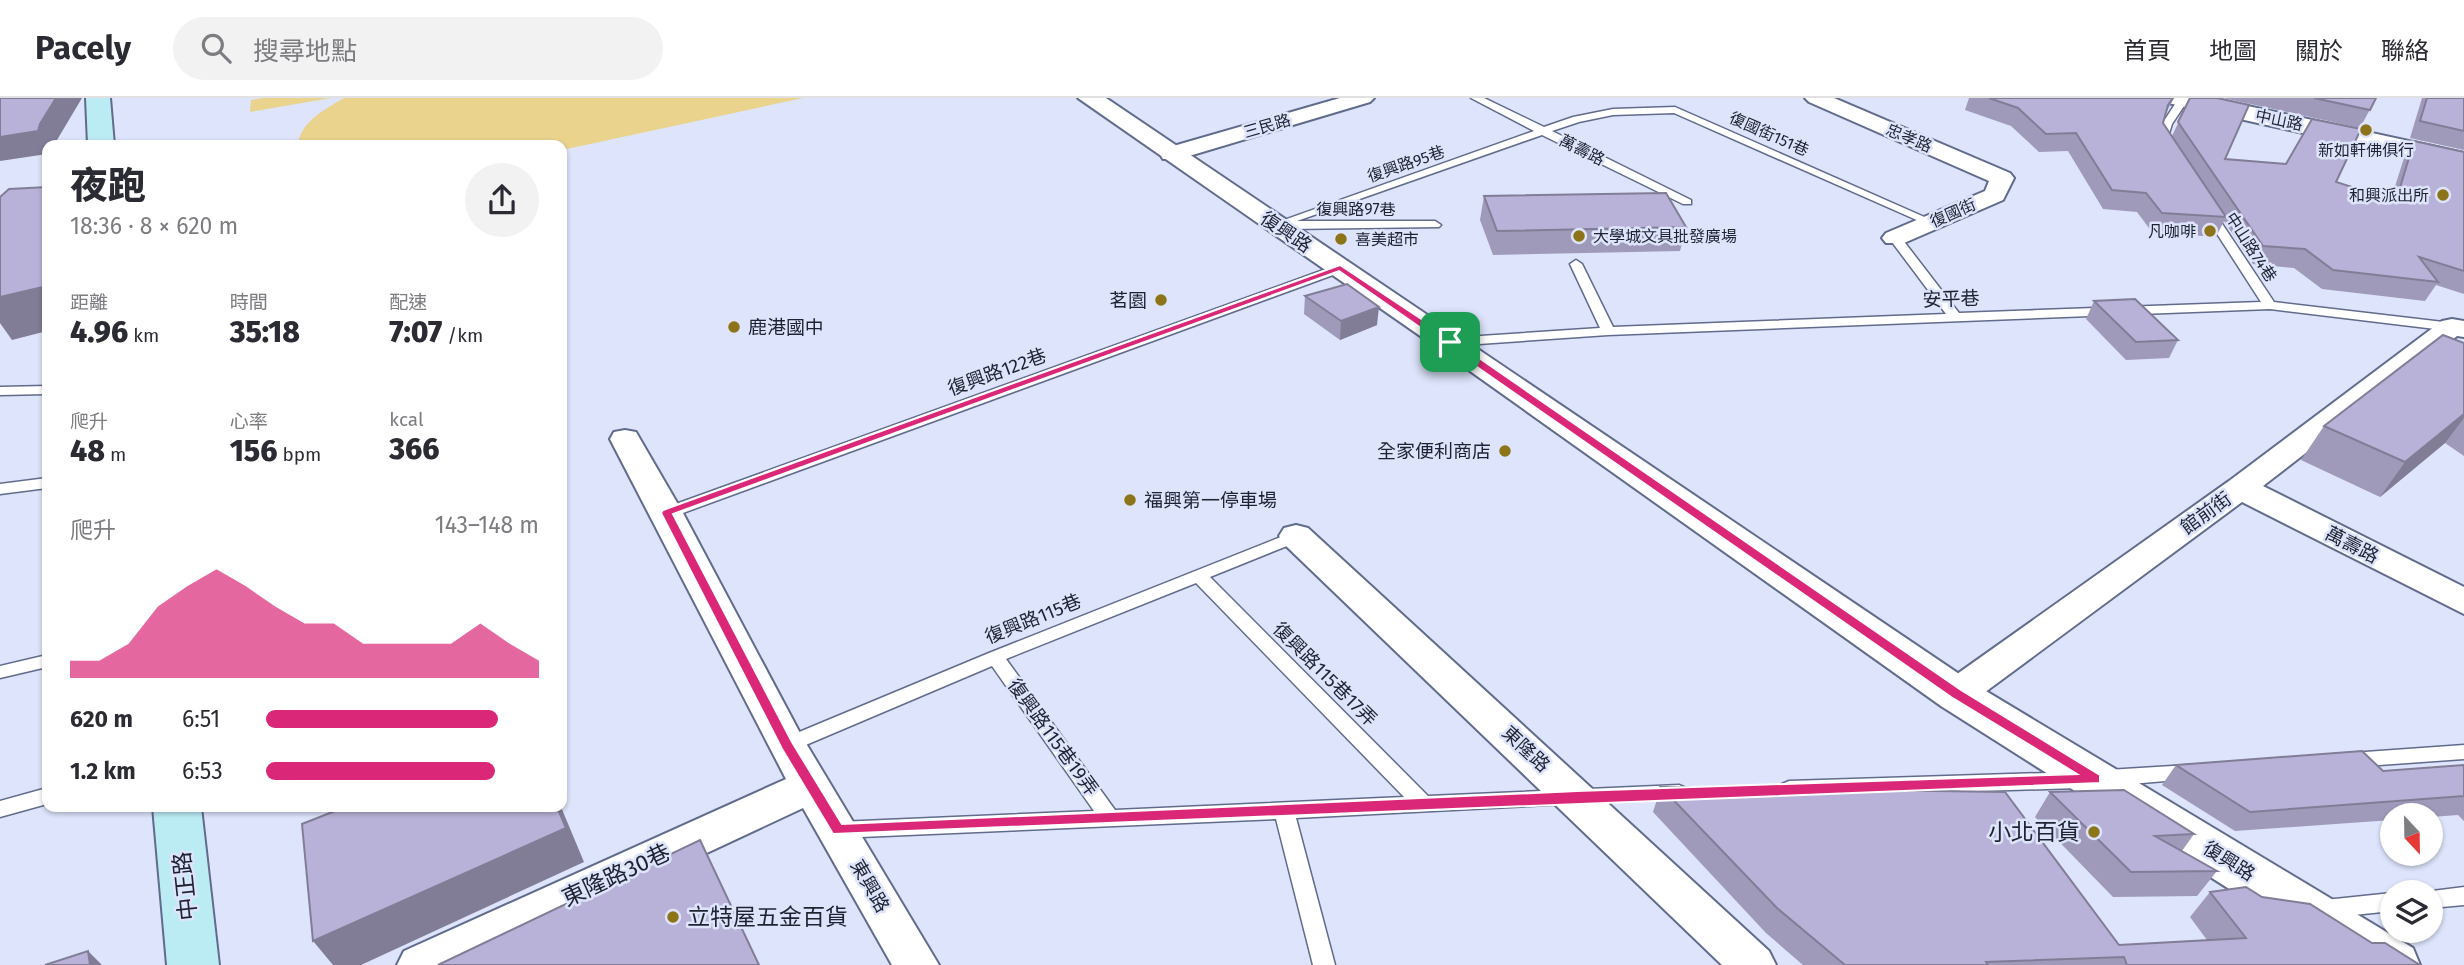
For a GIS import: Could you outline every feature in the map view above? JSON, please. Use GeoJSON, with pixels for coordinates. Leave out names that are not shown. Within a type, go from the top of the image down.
{"type":"FeatureCollection","features":[{"type":"Feature","properties":{"kind":"main road"},"geometry":{"type":"LineString","coordinates":[[98,98],[101,140]]}},
{"type":"Feature","properties":{"kind":"main road","name":"中正路"},"geometry":{"type":"LineString","coordinates":[[178,812],[193,965]]}},
{"type":"Feature","properties":{"kind":"street","name":"復興路"},"geometry":{"type":"LineString","coordinates":[[1090,98],[1450,342],[1956,694],[2394,965]]}},
{"type":"Feature","properties":{"kind":"street","name":"三民路"},"geometry":{"type":"LineString","coordinates":[[1171,154],[1363,98]]}},
{"type":"Feature","properties":{"kind":"street","name":"忠孝路"},"geometry":{"type":"LineString","coordinates":[[1816,98],[2002,178]]}},
{"type":"Feature","properties":{"kind":"street","name":"中山路"},"geometry":{"type":"LineString","coordinates":[[2180,99],[2464,161]]}},
{"type":"Feature","properties":{"kind":"street","name":"復國街"},"geometry":{"type":"LineString","coordinates":[[1895,238],[1995,195],[2002,178]]}},
{"type":"Feature","properties":{"kind":"street","name":"館前街"},"geometry":{"type":"LineString","coordinates":[[1956,694],[2240,488],[2429,358],[2458,328]]}},
{"type":"Feature","properties":{"kind":"street","name":"東興路"},"geometry":{"type":"LineString","coordinates":[[625,439],[667,513],[787,746],[915,965]]}},
{"type":"Feature","properties":{"kind":"street","name":"萬壽路"},"geometry":{"type":"LineString","coordinates":[[2240,488],[2464,602]]}},
{"type":"Feature","properties":{"kind":"street","name":"東隆路"},"geometry":{"type":"LineString","coordinates":[[1296,536],[1577,796],[1753,965]]}},
{"type":"Feature","properties":{"kind":"street","name":"東隆路30巷"},"geometry":{"type":"LineString","coordinates":[[420,965],[811,786]]}},
{"type":"Feature","properties":{"kind":"lane","name":"萬壽路"},"geometry":{"type":"LineString","coordinates":[[1476,98],[1687,202]]}},
{"type":"Feature","properties":{"kind":"lane"},"geometry":{"type":"LineString","coordinates":[[2176,162],[2162,140],[2180,99]]}},
{"type":"Feature","properties":{"kind":"lane","name":"復國街151巷"},"geometry":{"type":"LineString","coordinates":[[1546,132],[1577,120],[1613,112],[1675,110],[1932,223]]}},
{"type":"Feature","properties":{"kind":"lane","name":"復興路95巷"},"geometry":{"type":"LineString","coordinates":[[1276,225],[1546,132]]}},
{"type":"Feature","properties":{"kind":"lane","name":"中山路74巷"},"geometry":{"type":"LineString","coordinates":[[2205,206],[2270,304]]}},
{"type":"Feature","properties":{"kind":"lane","name":"復興路97巷"},"geometry":{"type":"LineString","coordinates":[[1276,225],[1435,225]]}},
{"type":"Feature","properties":{"kind":"lane"},"geometry":{"type":"LineString","coordinates":[[1895,238],[1956,318]]}},
{"type":"Feature","properties":{"kind":"lane"},"geometry":{"type":"LineString","coordinates":[[1576,264],[1608,331]]}},
{"type":"Feature","properties":{"kind":"lane","name":"復興路122巷"},"geometry":{"type":"LineString","coordinates":[[667,513],[1340,268]]}},
{"type":"Feature","properties":{"kind":"lane","name":"安平巷"},"geometry":{"type":"LineString","coordinates":[[1450,342],[1608,331],[2270,304],[2458,328]]}},
{"type":"Feature","properties":{"kind":"lane"},"geometry":{"type":"LineString","coordinates":[[0,391],[42,390]]}},
{"type":"Feature","properties":{"kind":"lane"},"geometry":{"type":"LineString","coordinates":[[0,489],[42,484]]}},
{"type":"Feature","properties":{"kind":"lane","name":"復興路115巷"},"geometry":{"type":"LineString","coordinates":[[787,746],[995,657],[1296,536]]}},
{"type":"Feature","properties":{"kind":"lane","name":"復興路115巷17弄"},"geometry":{"type":"LineString","coordinates":[[1198,575],[1422,803]]}},
{"type":"Feature","properties":{"kind":"lane","name":"復興路115巷19弄"},"geometry":{"type":"LineString","coordinates":[[995,657],[1110,818]]}},
{"type":"Feature","properties":{"kind":"lane"},"geometry":{"type":"LineString","coordinates":[[0,672],[42,663]]}},
{"type":"Feature","properties":{"kind":"lane"},"geometry":{"type":"LineString","coordinates":[[2328,762],[2464,752]]}},
{"type":"Feature","properties":{"kind":"lane"},"geometry":{"type":"LineString","coordinates":[[1768,790],[2096,779],[2205,771]]}},
{"type":"Feature","properties":{"kind":"lane"},"geometry":{"type":"LineString","coordinates":[[838,830],[1699,792]]}},
{"type":"Feature","properties":{"kind":"lane"},"geometry":{"type":"LineString","coordinates":[[0,809],[42,797]]}},
{"type":"Feature","properties":{"kind":"lane"},"geometry":{"type":"LineString","coordinates":[[1284,810],[1324,965]]}},
{"type":"Feature","properties":{"kind":"lane"},"geometry":{"type":"LineString","coordinates":[[2443,898],[2464,896]]}},
{"type":"Feature","properties":{"kind":"lane"},"geometry":{"type":"LineString","coordinates":[[2308,910],[2380,903]]}},
{"type":"Feature","properties":{"kind":"shaded area"},"geometry":{"type":"Polygon","coordinates":[[[331,98],[250,112],[251,100],[331,98]]]}},
{"type":"Feature","properties":{"kind":"shaded area"},"geometry":{"type":"Polygon","coordinates":[[[344,98],[803,98],[567,149],[567,140],[299,140],[308,123],[344,98]]]}},
{"type":"Feature","properties":{"kind":"building"},"geometry":{"type":"Polygon","coordinates":[[[0,98],[56,98],[38,131],[0,137],[0,98]]]}},
{"type":"Feature","properties":{"kind":"building"},"geometry":{"type":"Polygon","coordinates":[[[1989,98],[2173,98],[2163,123],[2226,217],[2162,213],[2146,193],[2112,190],[2076,133],[2046,134],[2018,108],[1989,98]]]}},
{"type":"Feature","properties":{"kind":"building"},"geometry":{"type":"Polygon","coordinates":[[[2190,98],[2217,98],[2249,105],[2225,159],[2286,164],[2312,119],[2361,129],[2336,182],[2396,201],[2414,141],[2464,152],[2464,271],[2419,257],[2438,282],[2333,270],[2305,249],[2263,246],[2178,122],[2190,98]]]}},
{"type":"Feature","properties":{"kind":"building"},"geometry":{"type":"Polygon","coordinates":[[[2314,98],[2376,98],[2370,110],[2314,98]]]}},
{"type":"Feature","properties":{"kind":"building"},"geometry":{"type":"Polygon","coordinates":[[[2427,98],[2464,98],[2464,131],[2420,121],[2427,98]]]}},
{"type":"Feature","properties":{"kind":"building"},"geometry":{"type":"Polygon","coordinates":[[[42,187],[42,287],[0,297],[0,197],[9,189],[42,187]]]}},
{"type":"Feature","properties":{"kind":"building"},"geometry":{"type":"Polygon","coordinates":[[[1666,193],[1686,227],[1497,231],[1484,196],[1666,193]]]}},
{"type":"Feature","properties":{"kind":"building"},"geometry":{"type":"Polygon","coordinates":[[[1347,284],[1379,307],[1341,321],[1305,296],[1347,284]]]}},
{"type":"Feature","properties":{"kind":"building"},"geometry":{"type":"Polygon","coordinates":[[[2135,299],[2178,340],[2136,342],[2094,301],[2135,299]]]}},
{"type":"Feature","properties":{"kind":"building"},"geometry":{"type":"Polygon","coordinates":[[[2443,335],[2464,343],[2464,414],[2405,462],[2324,426],[2443,335]]]}},
{"type":"Feature","properties":{"kind":"building"},"geometry":{"type":"Polygon","coordinates":[[[2362,751],[2383,771],[2464,765],[2464,796],[2250,812],[2176,765],[2362,751]]]}},
{"type":"Feature","properties":{"kind":"building"},"geometry":{"type":"Polygon","coordinates":[[[1661,787],[2005,792],[2119,945],[2246,938],[2210,892],[2246,887],[2262,897],[2310,904],[2372,943],[2385,943],[2420,965],[2127,965],[2124,957],[1986,962],[1988,965],[1845,965],[1777,908],[1661,787]]]}},
{"type":"Feature","properties":{"kind":"building"},"geometry":{"type":"Polygon","coordinates":[[[2124,790],[2194,834],[2155,836],[2217,871],[2131,872],[2050,792],[2124,790]]]}},
{"type":"Feature","properties":{"kind":"building"},"geometry":{"type":"Polygon","coordinates":[[[332,812],[559,812],[566,828],[313,941],[302,824],[332,812]]]}},
{"type":"Feature","properties":{"kind":"building"},"geometry":{"type":"Polygon","coordinates":[[[700,840],[759,965],[438,965],[700,840]]]}},
{"type":"Feature","properties":{"kind":"building"},"geometry":{"type":"Polygon","coordinates":[[[88,951],[90,965],[45,965],[88,951]]]}},
{"type":"Feature","properties":{"kind":"place","name":"新如軒佛俱行"},"geometry":{"type":"Point","coordinates":[2366,130]}},
{"type":"Feature","properties":{"kind":"place","name":"和興派出所"},"geometry":{"type":"Point","coordinates":[2443,195]}},
{"type":"Feature","properties":{"kind":"place","name":"凡咖啡"},"geometry":{"type":"Point","coordinates":[2210,231]}},
{"type":"Feature","properties":{"kind":"place","name":"大學城文具批發廣場"},"geometry":{"type":"Point","coordinates":[1579,236]}},
{"type":"Feature","properties":{"kind":"place","name":"喜美超市"},"geometry":{"type":"Point","coordinates":[1341,239]}},
{"type":"Feature","properties":{"kind":"place","name":"茗園"},"geometry":{"type":"Point","coordinates":[1161,300]}},
{"type":"Feature","properties":{"kind":"place","name":"鹿港國中"},"geometry":{"type":"Point","coordinates":[734,327]}},
{"type":"Feature","properties":{"kind":"place","name":"全家便利商店"},"geometry":{"type":"Point","coordinates":[1505,451]}},
{"type":"Feature","properties":{"kind":"place","name":"福興第一停車場"},"geometry":{"type":"Point","coordinates":[1130,500]}},
{"type":"Feature","properties":{"kind":"place","name":"小北百貨"},"geometry":{"type":"Point","coordinates":[2094,832]}},
{"type":"Feature","properties":{"kind":"place","name":"立特屋五金百貨"},"geometry":{"type":"Point","coordinates":[673,917]}},
{"type":"Feature","properties":{"kind":"route"},"geometry":{"type":"LineString","coordinates":[[1340,268],[1450,342],[1956,694],[2096,779],[1577,796],[838,830],[787,746],[667,513],[1340,268]]}}]}
